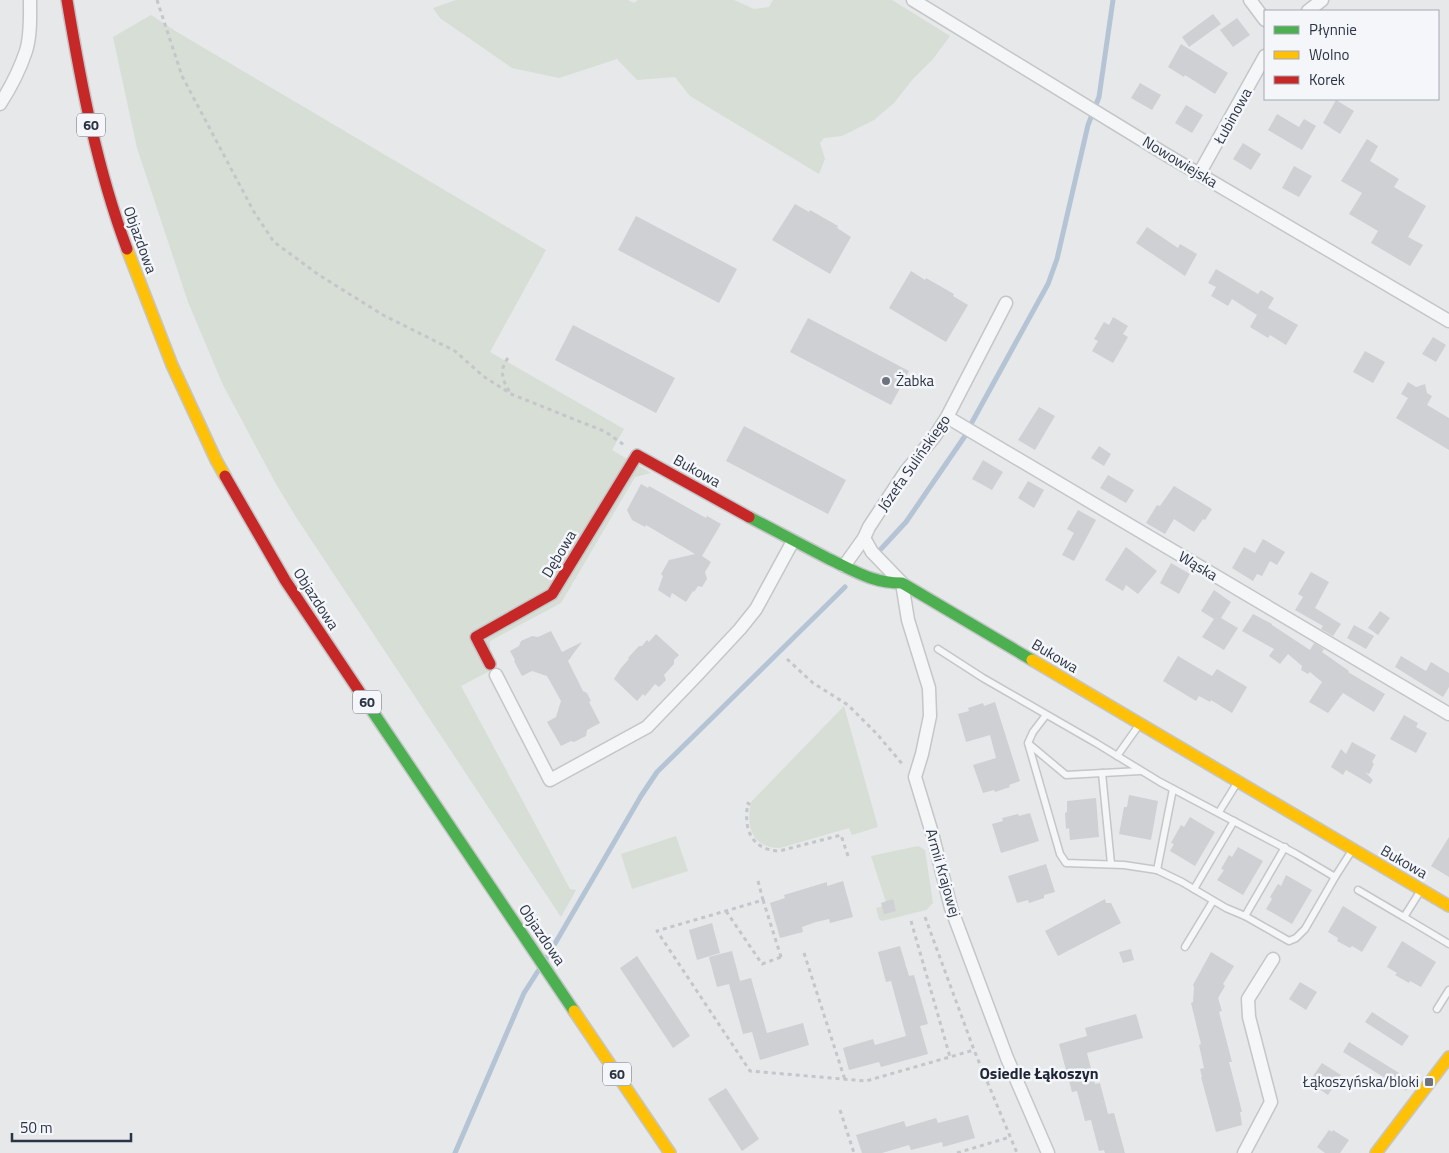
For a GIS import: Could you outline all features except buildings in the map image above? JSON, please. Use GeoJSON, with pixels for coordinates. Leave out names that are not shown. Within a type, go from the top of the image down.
{"type":"FeatureCollection","features":[{"type":"Feature","properties":{"kind":"street"},"geometry":{"type":"LineString","coordinates":[[0,104],[11,87],[27,50],[30,0]]}},
{"type":"Feature","properties":{"kind":"street","name":"Objazdowa"},"geometry":{"type":"LineString","coordinates":[[67,0],[90,122],[112,209],[172,365],[216,460],[285,580],[670,1153]]}},
{"type":"Feature","properties":{"kind":"street","name":"Nowowiejska"},"geometry":{"type":"LineString","coordinates":[[913,0],[1199,174],[1449,321]]}},
{"type":"Feature","properties":{"kind":"street"},"geometry":{"type":"LineString","coordinates":[[1250,0],[1264,19]]}},
{"type":"Feature","properties":{"kind":"street"},"geometry":{"type":"LineString","coordinates":[[1309,10],[1322,0]]}},
{"type":"Feature","properties":{"kind":"street","name":"Łubinowa"},"geometry":{"type":"LineString","coordinates":[[1199,174],[1264,58]]}},
{"type":"Feature","properties":{"kind":"street","name":"Józefa Sulińskiego"},"geometry":{"type":"LineString","coordinates":[[844,566],[906,471],[935,436],[947,418],[1006,303]]}},
{"type":"Feature","properties":{"kind":"street","name":"Wąska"},"geometry":{"type":"LineString","coordinates":[[947,418],[1449,714]]}},
{"type":"Feature","properties":{"kind":"street","name":"Bukowa"},"geometry":{"type":"LineString","coordinates":[[637,455],[793,541],[866,577],[887,584],[902,583],[1449,906]]}},
{"type":"Feature","properties":{"kind":"street","name":"Dębowa"},"geometry":{"type":"LineString","coordinates":[[493,669],[476,638],[552,594],[637,455]]}},
{"type":"Feature","properties":{"kind":"street"},"geometry":{"type":"LineString","coordinates":[[864,538],[872,552],[902,583],[908,620],[929,688],[930,716],[922,754],[914,777]]}},
{"type":"Feature","properties":{"kind":"street"},"geometry":{"type":"LineString","coordinates":[[493,669],[550,780],[647,727],[740,630],[756,609],[793,541]]}},
{"type":"Feature","properties":{"kind":"street","name":"Armii Krajowej"},"geometry":{"type":"LineString","coordinates":[[914,777],[952,908],[1008,1058],[1048,1153]]}},
{"type":"Feature","properties":{"kind":"street"},"geometry":{"type":"LineString","coordinates":[[1244,1153],[1271,1102],[1249,1017],[1248,999],[1273,958]]}},
{"type":"Feature","properties":{"kind":"street"},"geometry":{"type":"LineString","coordinates":[[1376,1153],[1449,1057]]}},
{"type":"Feature","properties":{"kind":"lane"},"geometry":{"type":"LineString","coordinates":[[938,649],[983,678],[1173,790],[1218,812],[1335,877]]}},
{"type":"Feature","properties":{"kind":"lane"},"geometry":{"type":"LineString","coordinates":[[1046,715],[1028,744],[1060,854],[1066,863],[1111,864],[1157,870],[1289,941],[1296,938],[1305,929],[1353,849]]}},
{"type":"Feature","properties":{"kind":"lane"},"geometry":{"type":"LineString","coordinates":[[1117,756],[1140,724]]}},
{"type":"Feature","properties":{"kind":"lane"},"geometry":{"type":"LineString","coordinates":[[1028,744],[1066,775],[1141,771]]}},
{"type":"Feature","properties":{"kind":"lane"},"geometry":{"type":"LineString","coordinates":[[1102,773],[1111,864]]}},
{"type":"Feature","properties":{"kind":"lane"},"geometry":{"type":"LineString","coordinates":[[1218,812],[1238,782]]}},
{"type":"Feature","properties":{"kind":"lane"},"geometry":{"type":"LineString","coordinates":[[1157,870],[1173,790]]}},
{"type":"Feature","properties":{"kind":"lane"},"geometry":{"type":"LineString","coordinates":[[1194,889],[1234,821]]}},
{"type":"Feature","properties":{"kind":"lane"},"geometry":{"type":"LineString","coordinates":[[1244,916],[1285,848]]}},
{"type":"Feature","properties":{"kind":"lane"},"geometry":{"type":"LineString","coordinates":[[1404,917],[1421,889]]}},
{"type":"Feature","properties":{"kind":"lane"},"geometry":{"type":"LineString","coordinates":[[1358,890],[1449,944]]}},
{"type":"Feature","properties":{"kind":"lane"},"geometry":{"type":"LineString","coordinates":[[1185,947],[1214,901]]}},
{"type":"Feature","properties":{"kind":"lane"},"geometry":{"type":"LineString","coordinates":[[1437,1009],[1449,990]]}},
{"type":"Feature","properties":{"kind":"path"},"geometry":{"type":"LineString","coordinates":[[157,0],[182,76],[254,212],[274,242],[319,275],[383,314],[455,351],[483,376],[511,394],[606,432],[637,455]]}},
{"type":"Feature","properties":{"kind":"path"},"geometry":{"type":"LineString","coordinates":[[508,358],[503,364],[503,380],[511,394]]}},
{"type":"Feature","properties":{"kind":"path"},"geometry":{"type":"LineString","coordinates":[[787,659],[813,683],[848,705],[877,734],[914,777]]}},
{"type":"Feature","properties":{"kind":"path"},"geometry":{"type":"LineString","coordinates":[[750,805],[748,804],[745,819],[750,836],[764,848],[779,851],[840,833],[848,856]]}},
{"type":"Feature","properties":{"kind":"path"},"geometry":{"type":"LineString","coordinates":[[726,911],[762,964],[782,958],[758,881]]}},
{"type":"Feature","properties":{"kind":"path"},"geometry":{"type":"LineString","coordinates":[[764,900],[657,931],[750,1071],[866,1081],[974,1050]]}},
{"type":"Feature","properties":{"kind":"path"},"geometry":{"type":"LineString","coordinates":[[925,917],[974,1050],[1017,1153]]}},
{"type":"Feature","properties":{"kind":"path"},"geometry":{"type":"LineString","coordinates":[[910,921],[950,1057]]}},
{"type":"Feature","properties":{"kind":"path"},"geometry":{"type":"LineString","coordinates":[[804,953],[845,1080]]}},
{"type":"Feature","properties":{"kind":"path"},"geometry":{"type":"LineString","coordinates":[[840,1110],[854,1153]]}},
{"type":"Feature","properties":{"kind":"path"},"geometry":{"type":"LineString","coordinates":[[958,1153],[1010,1137]]}},
{"type":"Feature","properties":{"kind":"shaded area"},"geometry":{"type":"Polygon","coordinates":[[[456,0],[628,0],[634,3],[638,0],[734,0],[754,9],[769,7],[773,0],[892,0],[950,36],[933,59],[912,80],[894,103],[874,120],[842,136],[824,138],[820,143],[825,159],[819,174],[690,96],[675,77],[637,80],[617,59],[559,78],[512,68],[440,18],[433,8],[456,0]]]}},
{"type":"Feature","properties":{"kind":"shaded area"},"geometry":{"type":"Polygon","coordinates":[[[151,15],[546,250],[490,352],[624,429],[612,450],[651,473],[635,477],[561,603],[490,641],[490,653],[497,667],[461,686],[570,889],[576,890],[561,917],[296,517],[276,484],[223,385],[188,302],[137,148],[113,37],[151,15]]]}},
{"type":"Feature","properties":{"kind":"shaded area"},"geometry":{"type":"Polygon","coordinates":[[[844,706],[878,827],[852,835],[849,828],[780,848],[763,844],[757,840],[750,827],[751,802],[844,706]]]}},
{"type":"Feature","properties":{"kind":"shaded area"},"geometry":{"type":"Polygon","coordinates":[[[676,836],[688,871],[632,889],[621,854],[676,836]]]}},
{"type":"Feature","properties":{"kind":"shaded area"},"geometry":{"type":"Polygon","coordinates":[[[918,846],[925,850],[933,903],[926,910],[882,921],[879,919],[876,908],[887,905],[871,856],[918,846]]]}},
{"type":"Feature","properties":{"kind":"waterway"},"geometry":{"type":"LineString","coordinates":[[971,424],[1048,284],[1057,259],[1088,125],[1099,97],[1113,0]]}},
{"type":"Feature","properties":{"kind":"waterway"},"geometry":{"type":"LineString","coordinates":[[880,550],[906,522],[965,436]]}},
{"type":"Feature","properties":{"kind":"waterway"},"geometry":{"type":"LineString","coordinates":[[546,959],[641,796],[657,772],[845,587]]}},
{"type":"Feature","properties":{"kind":"waterway"},"geometry":{"type":"LineString","coordinates":[[455,1153],[524,993],[540,968]]}},
{"type":"Feature","properties":{"kind":"traffic: fast"},"geometry":{"type":"LineString","coordinates":[[749,517],[864,576],[882,581],[902,583],[1032,660]]}},
{"type":"Feature","properties":{"kind":"traffic: fast"},"geometry":{"type":"LineString","coordinates":[[369,706],[574,1011]]}},
{"type":"Feature","properties":{"kind":"traffic: slow"},"geometry":{"type":"LineString","coordinates":[[127,249],[172,365],[225,476]]}},
{"type":"Feature","properties":{"kind":"traffic: slow"},"geometry":{"type":"LineString","coordinates":[[1032,660],[1449,906]]}},
{"type":"Feature","properties":{"kind":"traffic: slow"},"geometry":{"type":"LineString","coordinates":[[574,1011],[670,1153]]}},
{"type":"Feature","properties":{"kind":"traffic: slow"},"geometry":{"type":"LineString","coordinates":[[1376,1153],[1449,1057]]}},
{"type":"Feature","properties":{"kind":"traffic: jam"},"geometry":{"type":"LineString","coordinates":[[67,0],[91,126],[116,219],[127,249]]}},
{"type":"Feature","properties":{"kind":"traffic: jam"},"geometry":{"type":"LineString","coordinates":[[490,664],[476,637],[552,594],[637,455],[749,517]]}},
{"type":"Feature","properties":{"kind":"traffic: jam"},"geometry":{"type":"LineString","coordinates":[[225,476],[285,580],[369,706]]}},
{"type":"Feature","properties":{"kind":"place","name":"Żabka"},"geometry":{"type":"Point","coordinates":[886,381]}},
{"type":"Feature","properties":{"kind":"place","name":"Łąkoszyńska/bloki"},"geometry":{"type":"Point","coordinates":[1429,1082]}},
{"type":"Feature","properties":{"kind":"district","name":"Osiedle Łąkoszyn"},"geometry":{"type":"Point","coordinates":[1039,1073]}}]}
